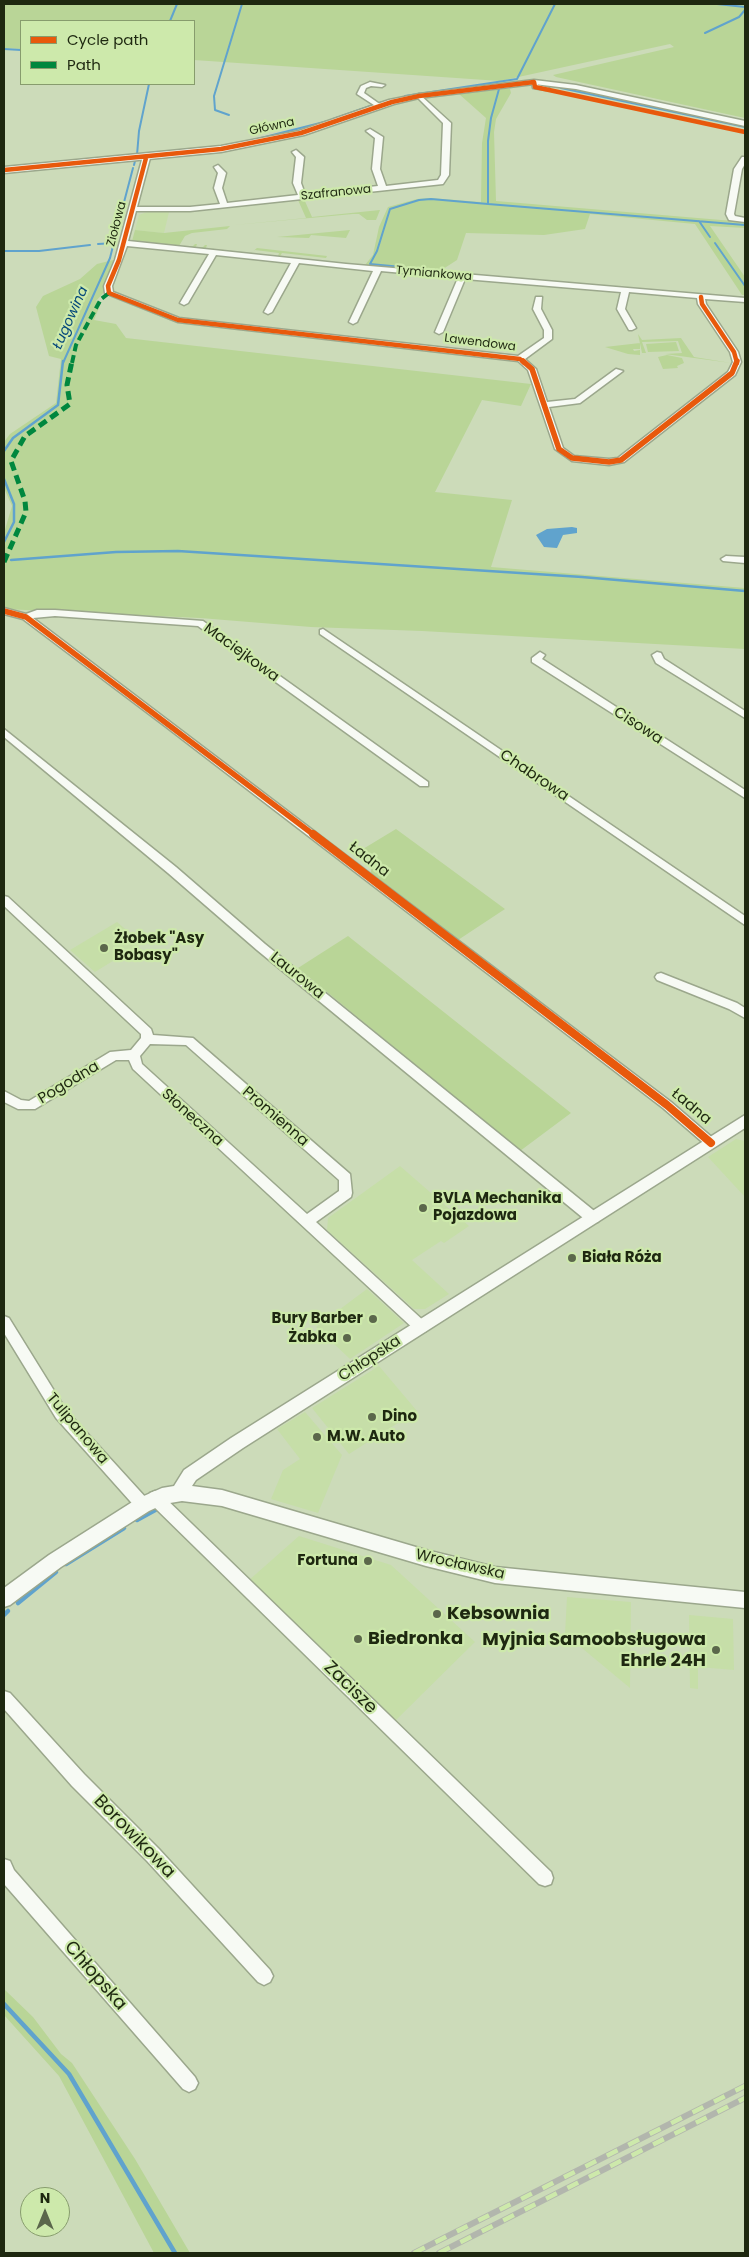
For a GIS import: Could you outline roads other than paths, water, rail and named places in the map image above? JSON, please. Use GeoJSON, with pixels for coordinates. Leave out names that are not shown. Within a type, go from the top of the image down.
{"type":"FeatureCollection","features":[{"type":"Feature","properties":{"kind":"street"},"geometry":{"type":"LineString","coordinates":[[379,106],[360,94],[363,87],[370,84],[382,85]]}},
{"type":"Feature","properties":{"kind":"street","name":"Główna"},"geometry":{"type":"LineString","coordinates":[[4,170],[204,152],[271,140],[314,129],[379,106],[419,96],[540,84],[569,85],[745,124]]}},
{"type":"Feature","properties":{"kind":"street","name":"Szafranowa"},"geometry":{"type":"LineString","coordinates":[[132,209],[179,210],[434,183],[445,177],[447,123],[419,96]]}},
{"type":"Feature","properties":{"kind":"street"},"geometry":{"type":"LineString","coordinates":[[370,131],[379,137],[376,170],[383,188]]}},
{"type":"Feature","properties":{"kind":"street"},"geometry":{"type":"LineString","coordinates":[[296,152],[300,157],[297,183],[302,197]]}},
{"type":"Feature","properties":{"kind":"street","name":"Ziołowa"},"geometry":{"type":"LineString","coordinates":[[109,294],[108,286],[124,243],[146,158]]}},
{"type":"Feature","properties":{"kind":"street"},"geometry":{"type":"LineString","coordinates":[[745,159],[738,169],[730,214],[732,218],[745,220]]}},
{"type":"Feature","properties":{"kind":"street"},"geometry":{"type":"LineString","coordinates":[[218,167],[222,173],[218,188],[224,205]]}},
{"type":"Feature","properties":{"kind":"street","name":"Tymiankowa"},"geometry":{"type":"LineString","coordinates":[[124,243],[462,277],[745,300]]}},
{"type":"Feature","properties":{"kind":"street"},"geometry":{"type":"LineString","coordinates":[[184,303],[214,252]]}},
{"type":"Feature","properties":{"kind":"street"},"geometry":{"type":"LineString","coordinates":[[268,312],[296,261]]}},
{"type":"Feature","properties":{"kind":"street"},"geometry":{"type":"LineString","coordinates":[[353,322],[378,269]]}},
{"type":"Feature","properties":{"kind":"street"},"geometry":{"type":"LineString","coordinates":[[439,332],[462,277]]}},
{"type":"Feature","properties":{"kind":"street"},"geometry":{"type":"LineString","coordinates":[[625,291],[621,309],[632,328]]}},
{"type":"Feature","properties":{"kind":"street","name":"Lawendowa"},"geometry":{"type":"LineString","coordinates":[[109,294],[178,320],[520,360],[532,369],[557,446],[562,454],[576,458],[609,462],[623,458],[729,376],[734,369],[737,362],[734,352],[702,304],[701,297]]}},
{"type":"Feature","properties":{"kind":"street"},"geometry":{"type":"LineString","coordinates":[[520,360],[548,339],[548,330],[537,309],[539,299]]}},
{"type":"Feature","properties":{"kind":"street"},"geometry":{"type":"LineString","coordinates":[[544,405],[577,402],[619,371]]}},
{"type":"Feature","properties":{"kind":"street"},"geometry":{"type":"LineString","coordinates":[[726,559],[745,560]]}},
{"type":"Feature","properties":{"kind":"street","name":"Ładna"},"geometry":{"type":"LineString","coordinates":[[4,611],[26,617],[638,1083],[711,1143]]}},
{"type":"Feature","properties":{"kind":"street","name":"Maciejkowa"},"geometry":{"type":"LineString","coordinates":[[26,617],[37,613],[54,613],[200,623],[424,784]]}},
{"type":"Feature","properties":{"kind":"street","name":"Chabrowa"},"geometry":{"type":"LineString","coordinates":[[323,632],[745,921]]}},
{"type":"Feature","properties":{"kind":"street","name":"Cisowa"},"geometry":{"type":"LineString","coordinates":[[540,655],[536,660],[745,796]]}},
{"type":"Feature","properties":{"kind":"street"},"geometry":{"type":"LineString","coordinates":[[657,656],[660,661],[745,714]]}},
{"type":"Feature","properties":{"kind":"street","name":"Laurowa"},"geometry":{"type":"LineString","coordinates":[[4,732],[172,870],[261,947],[594,1218]]}},
{"type":"Feature","properties":{"kind":"street"},"geometry":{"type":"LineString","coordinates":[[4,900],[147,1032],[147,1039],[134,1055]]}},
{"type":"Feature","properties":{"kind":"street"},"geometry":{"type":"LineString","coordinates":[[661,977],[717,1002],[734,1006],[745,1014]]}},
{"type":"Feature","properties":{"kind":"street","name":"Promienna"},"geometry":{"type":"LineString","coordinates":[[147,1039],[189,1041],[345,1178],[346,1192],[306,1222]]}},
{"type":"Feature","properties":{"kind":"street","name":"Pogodna"},"geometry":{"type":"LineString","coordinates":[[4,1096],[18,1104],[31,1106],[114,1055],[134,1055]]}},
{"type":"Feature","properties":{"kind":"street","name":"Słoneczna"},"geometry":{"type":"LineString","coordinates":[[134,1055],[136,1066],[160,1090],[421,1327]]}},
{"type":"Feature","properties":{"kind":"street","name":"Chłopska"},"geometry":{"type":"LineString","coordinates":[[182,1493],[183,1484],[195,1472],[711,1143],[743,1126]]}},
{"type":"Feature","properties":{"kind":"street","name":"Tulipanowa"},"geometry":{"type":"LineString","coordinates":[[4,1322],[60,1414],[149,1502]]}},
{"type":"Feature","properties":{"kind":"street"},"geometry":{"type":"LineString","coordinates":[[4,1599],[55,1561],[149,1502],[182,1493]]}},
{"type":"Feature","properties":{"kind":"street","name":"Wrocławska"},"geometry":{"type":"LineString","coordinates":[[182,1493],[229,1500],[426,1558],[495,1575],[745,1600]]}},
{"type":"Feature","properties":{"kind":"street","name":"Zacisze"},"geometry":{"type":"LineString","coordinates":[[149,1502],[545,1878]]}},
{"type":"Feature","properties":{"kind":"street","name":"Borowikowa"},"geometry":{"type":"LineString","coordinates":[[4,1698],[78,1780],[153,1855],[264,1976]]}},
{"type":"Feature","properties":{"kind":"street","name":"Chłopska"},"geometry":{"type":"LineString","coordinates":[[4,1867],[8,1876],[189,2083]]}},
{"type":"Feature","properties":{"kind":"water"},"geometry":{"type":"Polygon","coordinates":[[[577,528],[577,533],[563,535],[557,548],[544,547],[536,535],[547,529],[577,528]]]}},
{"type":"Feature","properties":{"kind":"waterway","name":"Ługowina"},"geometry":{"type":"LineString","coordinates":[[170,20],[177,4]]}},
{"type":"Feature","properties":{"kind":"waterway"},"geometry":{"type":"LineString","coordinates":[[229,115],[215,110],[214,96],[242,4]]}},
{"type":"Feature","properties":{"kind":"waterway"},"geometry":{"type":"LineString","coordinates":[[405,96],[517,79],[555,4]]}},
{"type":"Feature","properties":{"kind":"waterway"},"geometry":{"type":"LineString","coordinates":[[717,4],[745,7]]}},
{"type":"Feature","properties":{"kind":"waterway"},"geometry":{"type":"LineString","coordinates":[[705,33],[739,17],[745,10]]}},
{"type":"Feature","properties":{"kind":"waterway"},"geometry":{"type":"LineString","coordinates":[[4,49],[20,50]]}},
{"type":"Feature","properties":{"kind":"waterway","name":"Ługowina"},"geometry":{"type":"LineString","coordinates":[[137,155],[139,131],[149,85]]}},
{"type":"Feature","properties":{"kind":"waterway"},"geometry":{"type":"LineString","coordinates":[[561,88],[745,127]]}},
{"type":"Feature","properties":{"kind":"waterway"},"geometry":{"type":"LineString","coordinates":[[488,204],[488,141],[491,118],[499,89]]}},
{"type":"Feature","properties":{"kind":"waterway"},"geometry":{"type":"LineString","coordinates":[[379,103],[383,102]]}},
{"type":"Feature","properties":{"kind":"waterway"},"geometry":{"type":"LineString","coordinates":[[333,119],[373,105]]}},
{"type":"Feature","properties":{"kind":"waterway"},"geometry":{"type":"LineString","coordinates":[[253,140],[328,121]]}},
{"type":"Feature","properties":{"kind":"waterway","name":"Ługowina"},"geometry":{"type":"LineString","coordinates":[[134,165],[135,161]]}},
{"type":"Feature","properties":{"kind":"waterway","name":"Ługowina"},"geometry":{"type":"LineString","coordinates":[[118,225],[133,168]]}},
{"type":"Feature","properties":{"kind":"waterway"},"geometry":{"type":"LineString","coordinates":[[402,267],[370,264],[377,251],[390,209],[419,200],[431,199],[488,204]]}},
{"type":"Feature","properties":{"kind":"waterway"},"geometry":{"type":"LineString","coordinates":[[488,204],[699,221]]}},
{"type":"Feature","properties":{"kind":"waterway"},"geometry":{"type":"LineString","coordinates":[[699,221],[745,225]]}},
{"type":"Feature","properties":{"kind":"waterway"},"geometry":{"type":"LineString","coordinates":[[699,221],[710,237]]}},
{"type":"Feature","properties":{"kind":"waterway","name":"Ługowina"},"geometry":{"type":"LineString","coordinates":[[114,243],[117,230]]}},
{"type":"Feature","properties":{"kind":"waterway","name":"Ługowina"},"geometry":{"type":"LineString","coordinates":[[63,363],[110,258],[114,243]]}},
{"type":"Feature","properties":{"kind":"waterway"},"geometry":{"type":"LineString","coordinates":[[98,244],[114,243]]}},
{"type":"Feature","properties":{"kind":"waterway"},"geometry":{"type":"LineString","coordinates":[[715,243],[745,286]]}},
{"type":"Feature","properties":{"kind":"waterway"},"geometry":{"type":"LineString","coordinates":[[4,251],[39,251],[90,245]]}},
{"type":"Feature","properties":{"kind":"waterway","name":"Ługowina"},"geometry":{"type":"LineString","coordinates":[[4,451],[13,438],[58,405],[63,361]]}},
{"type":"Feature","properties":{"kind":"waterway","name":"Ługowina"},"geometry":{"type":"LineString","coordinates":[[4,479],[14,504],[14,522],[4,542]]}},
{"type":"Feature","properties":{"kind":"waterway"},"geometry":{"type":"LineString","coordinates":[[11,560],[116,552],[178,551],[582,577],[745,591]]}},
{"type":"Feature","properties":{"kind":"waterway"},"geometry":{"type":"LineString","coordinates":[[137,1520],[157,1509]]}},
{"type":"Feature","properties":{"kind":"waterway"},"geometry":{"type":"LineString","coordinates":[[66,1564],[124,1528]]}},
{"type":"Feature","properties":{"kind":"waterway"},"geometry":{"type":"LineString","coordinates":[[18,1603],[56,1572]]}},
{"type":"Feature","properties":{"kind":"waterway"},"geometry":{"type":"LineString","coordinates":[[4,1615],[8,1611]]}},
{"type":"Feature","properties":{"kind":"waterway"},"geometry":{"type":"LineString","coordinates":[[4,2004],[69,2074],[175,2253]]}},
{"type":"Feature","properties":{"kind":"railway"},"geometry":{"type":"LineString","coordinates":[[414,2253],[745,2086]]}},
{"type":"Feature","properties":{"kind":"railway"},"geometry":{"type":"LineString","coordinates":[[439,2253],[745,2098]]}},
{"type":"Feature","properties":{"kind":"place","name":"Żłobek \"Asy Bobasy\""},"geometry":{"type":"Point","coordinates":[104,948]}},
{"type":"Feature","properties":{"kind":"place","name":"BVLA Mechanika Pojazdowa"},"geometry":{"type":"Point","coordinates":[423,1208]}},
{"type":"Feature","properties":{"kind":"place","name":"Biała Róża"},"geometry":{"type":"Point","coordinates":[572,1258]}},
{"type":"Feature","properties":{"kind":"place","name":"Bury Barber"},"geometry":{"type":"Point","coordinates":[373,1319]}},
{"type":"Feature","properties":{"kind":"place","name":"Żabka"},"geometry":{"type":"Point","coordinates":[347,1338]}},
{"type":"Feature","properties":{"kind":"place","name":"Dino"},"geometry":{"type":"Point","coordinates":[372,1417]}},
{"type":"Feature","properties":{"kind":"place","name":"M.W. Auto"},"geometry":{"type":"Point","coordinates":[317,1437]}},
{"type":"Feature","properties":{"kind":"place","name":"Fortuna"},"geometry":{"type":"Point","coordinates":[368,1561]}},
{"type":"Feature","properties":{"kind":"place","name":"Kebsownia"},"geometry":{"type":"Point","coordinates":[437,1614]}},
{"type":"Feature","properties":{"kind":"place","name":"Biedronka"},"geometry":{"type":"Point","coordinates":[358,1639]}},
{"type":"Feature","properties":{"kind":"place","name":"Myjnia Samoobsługowa Ehrle 24H"},"geometry":{"type":"Point","coordinates":[716,1650]}}]}
